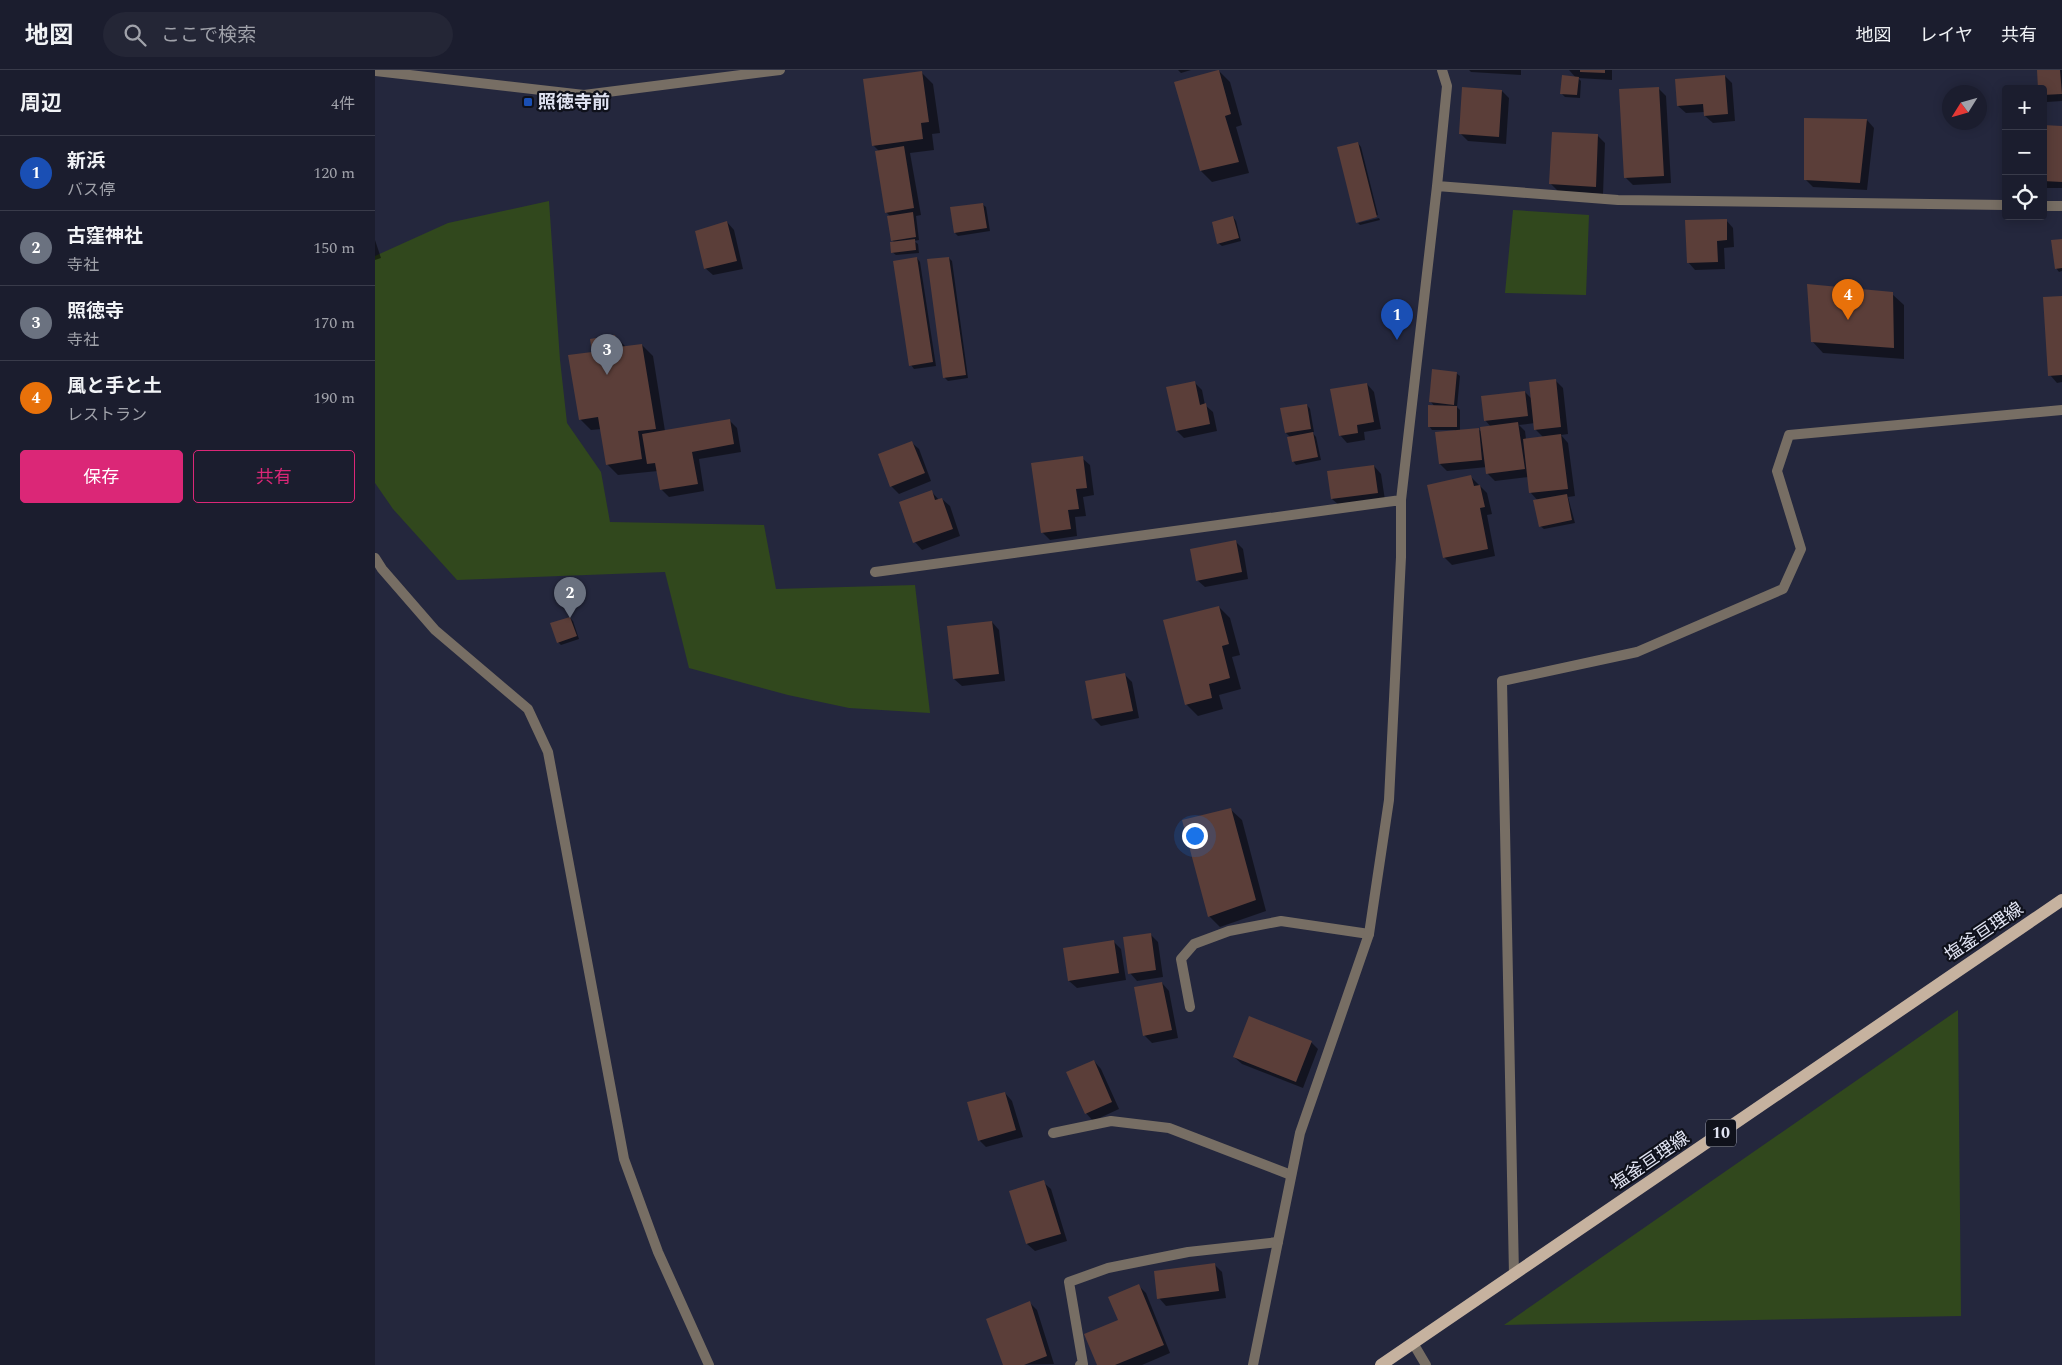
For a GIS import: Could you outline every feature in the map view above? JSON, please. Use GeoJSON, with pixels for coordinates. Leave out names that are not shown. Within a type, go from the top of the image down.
{"type":"FeatureCollection","features":[{"type":"Feature","properties":{"kind":"main road","name":"塩釜亘理線"},"geometry":{"type":"LineString","coordinates":[[1381,1365],[2062,900]]}},
{"type":"Feature","properties":{"kind":"street"},"geometry":{"type":"LineString","coordinates":[[375,70],[584,95],[780,70]]}},
{"type":"Feature","properties":{"kind":"street"},"geometry":{"type":"LineString","coordinates":[[1253,1365],[1300,1133],[1369,934],[1389,800],[1401,558],[1401,500],[1447,86],[1442,70]]}},
{"type":"Feature","properties":{"kind":"street"},"geometry":{"type":"LineString","coordinates":[[1437,186],[1618,200],[2002,205]]}},
{"type":"Feature","properties":{"kind":"street"},"geometry":{"type":"LineString","coordinates":[[2047,206],[2062,206]]}},
{"type":"Feature","properties":{"kind":"street"},"geometry":{"type":"LineString","coordinates":[[1514,1274],[1502,681],[1637,652],[1783,589],[1801,549],[1777,471],[1789,435],[2062,410]]}},
{"type":"Feature","properties":{"kind":"street"},"geometry":{"type":"LineString","coordinates":[[875,572],[1401,500]]}},
{"type":"Feature","properties":{"kind":"street"},"geometry":{"type":"LineString","coordinates":[[375,558],[382,569],[435,630],[528,709],[548,752],[624,1159],[659,1252],[709,1365]]}},
{"type":"Feature","properties":{"kind":"street"},"geometry":{"type":"LineString","coordinates":[[1191,1007],[1181,960],[1194,944],[1229,931],[1281,922],[1369,934]]}},
{"type":"Feature","properties":{"kind":"street"},"geometry":{"type":"LineString","coordinates":[[1053,1133],[1111,1121],[1169,1128],[1291,1174]]}},
{"type":"Feature","properties":{"kind":"street"},"geometry":{"type":"LineString","coordinates":[[1081,1365],[1083,1364],[1069,1282],[1107,1268],[1188,1252],[1278,1242]]}},
{"type":"Feature","properties":{"kind":"street"},"geometry":{"type":"LineString","coordinates":[[1413,1343],[1426,1365]]}},
{"type":"Feature","properties":{"kind":"green space"},"geometry":{"type":"Polygon","coordinates":[[[549,201],[560,360],[567,423],[601,472],[610,522],[764,525],[776,589],[915,585],[930,713],[849,708],[788,695],[689,668],[665,572],[457,580],[393,509],[375,483],[375,256],[448,223],[549,201]]]}},
{"type":"Feature","properties":{"kind":"green space"},"geometry":{"type":"Polygon","coordinates":[[[1513,210],[1589,215],[1586,295],[1505,293],[1513,210]]]}},
{"type":"Feature","properties":{"kind":"green space"},"geometry":{"type":"Polygon","coordinates":[[[1958,1010],[1961,1316],[1504,1325],[1958,1010]]]}},
{"type":"Feature","properties":{"kind":"building"},"geometry":{"type":"Polygon","coordinates":[[[1219,70],[1231,114],[1225,116],[1239,162],[1200,171],[1174,82],[1219,70]]]}},
{"type":"Feature","properties":{"kind":"building"},"geometry":{"type":"Polygon","coordinates":[[[1580,70],[1605,70],[1605,73],[1580,72],[1580,70]]]}},
{"type":"Feature","properties":{"kind":"building"},"geometry":{"type":"Polygon","coordinates":[[[2037,70],[2060,70],[2062,94],[2047,95],[2047,85],[2038,85],[2037,70]]]}},
{"type":"Feature","properties":{"kind":"building"},"geometry":{"type":"Polygon","coordinates":[[[922,71],[929,122],[921,123],[923,139],[872,146],[863,79],[922,71]]]}},
{"type":"Feature","properties":{"kind":"building"},"geometry":{"type":"Polygon","coordinates":[[[1562,75],[1579,77],[1577,95],[1560,94],[1562,75]]]}},
{"type":"Feature","properties":{"kind":"building"},"geometry":{"type":"Polygon","coordinates":[[[1725,75],[1728,114],[1704,116],[1703,104],[1677,106],[1675,79],[1725,75]]]}},
{"type":"Feature","properties":{"kind":"building"},"geometry":{"type":"Polygon","coordinates":[[[1462,87],[1502,90],[1499,137],[1459,134],[1462,87]]]}},
{"type":"Feature","properties":{"kind":"building"},"geometry":{"type":"Polygon","coordinates":[[[1659,87],[1664,176],[1624,178],[1619,89],[1659,87]]]}},
{"type":"Feature","properties":{"kind":"building"},"geometry":{"type":"Polygon","coordinates":[[[1804,118],[1867,119],[1860,183],[1804,180],[1804,118]]]}},
{"type":"Feature","properties":{"kind":"building"},"geometry":{"type":"Polygon","coordinates":[[[2047,125],[2062,126],[2062,182],[2047,181],[2047,125]]]}},
{"type":"Feature","properties":{"kind":"building"},"geometry":{"type":"Polygon","coordinates":[[[1552,132],[1598,134],[1596,187],[1549,184],[1552,132]]]}},
{"type":"Feature","properties":{"kind":"building"},"geometry":{"type":"Polygon","coordinates":[[[1358,142],[1377,217],[1356,223],[1337,147],[1358,142]]]}},
{"type":"Feature","properties":{"kind":"building"},"geometry":{"type":"Polygon","coordinates":[[[904,146],[914,208],[885,213],[875,151],[904,146]]]}},
{"type":"Feature","properties":{"kind":"building"},"geometry":{"type":"Polygon","coordinates":[[[983,203],[987,228],[954,233],[950,207],[983,203]]]}},
{"type":"Feature","properties":{"kind":"building"},"geometry":{"type":"Polygon","coordinates":[[[913,212],[916,237],[891,241],[887,216],[913,212]]]}},
{"type":"Feature","properties":{"kind":"building"},"geometry":{"type":"Polygon","coordinates":[[[1233,216],[1239,238],[1217,244],[1212,222],[1233,216]]]}},
{"type":"Feature","properties":{"kind":"building"},"geometry":{"type":"Polygon","coordinates":[[[1727,219],[1727,240],[1717,241],[1718,262],[1687,263],[1685,220],[1727,219]]]}},
{"type":"Feature","properties":{"kind":"building"},"geometry":{"type":"Polygon","coordinates":[[[727,221],[737,261],[704,269],[695,231],[727,221]]]}},
{"type":"Feature","properties":{"kind":"building"},"geometry":{"type":"Polygon","coordinates":[[[915,239],[916,250],[891,253],[890,242],[915,239]]]}},
{"type":"Feature","properties":{"kind":"building"},"geometry":{"type":"Polygon","coordinates":[[[2062,239],[2062,268],[2055,269],[2051,240],[2062,239]]]}},
{"type":"Feature","properties":{"kind":"building"},"geometry":{"type":"Polygon","coordinates":[[[917,257],[933,362],[909,366],[893,261],[917,257]]]}},
{"type":"Feature","properties":{"kind":"building"},"geometry":{"type":"Polygon","coordinates":[[[949,257],[966,375],[943,378],[927,259],[949,257]]]}},
{"type":"Feature","properties":{"kind":"building"},"geometry":{"type":"Polygon","coordinates":[[[1807,284],[1893,292],[1894,348],[1811,342],[1807,284]]]}},
{"type":"Feature","properties":{"kind":"building"},"geometry":{"type":"Polygon","coordinates":[[[2062,296],[2062,375],[2048,376],[2043,297],[2062,296]]]}},
{"type":"Feature","properties":{"kind":"building"},"geometry":{"type":"Polygon","coordinates":[[[615,335],[618,347],[642,344],[656,429],[638,431],[642,459],[606,465],[598,417],[579,420],[568,355],[592,352],[590,339],[615,335]]]}},
{"type":"Feature","properties":{"kind":"building"},"geometry":{"type":"Polygon","coordinates":[[[1432,369],[1457,372],[1454,405],[1429,402],[1432,369]]]}},
{"type":"Feature","properties":{"kind":"building"},"geometry":{"type":"Polygon","coordinates":[[[1556,379],[1561,427],[1534,430],[1529,382],[1556,379]]]}},
{"type":"Feature","properties":{"kind":"building"},"geometry":{"type":"Polygon","coordinates":[[[1195,381],[1200,405],[1206,403],[1210,424],[1176,431],[1166,387],[1195,381]]]}},
{"type":"Feature","properties":{"kind":"building"},"geometry":{"type":"Polygon","coordinates":[[[1367,383],[1374,422],[1357,425],[1358,433],[1339,436],[1330,389],[1367,383]]]}},
{"type":"Feature","properties":{"kind":"building"},"geometry":{"type":"Polygon","coordinates":[[[1525,391],[1528,416],[1484,421],[1481,396],[1525,391]]]}},
{"type":"Feature","properties":{"kind":"building"},"geometry":{"type":"Polygon","coordinates":[[[1307,404],[1311,429],[1285,433],[1280,408],[1307,404]]]}},
{"type":"Feature","properties":{"kind":"building"},"geometry":{"type":"Polygon","coordinates":[[[1428,405],[1457,406],[1457,427],[1428,427],[1428,405]]]}},
{"type":"Feature","properties":{"kind":"building"},"geometry":{"type":"Polygon","coordinates":[[[730,419],[734,444],[692,452],[698,484],[660,490],[655,463],[647,464],[642,434],[730,419]]]}},
{"type":"Feature","properties":{"kind":"building"},"geometry":{"type":"Polygon","coordinates":[[[1518,422],[1525,469],[1486,474],[1480,427],[1518,422]]]}},
{"type":"Feature","properties":{"kind":"building"},"geometry":{"type":"Polygon","coordinates":[[[1479,428],[1482,460],[1439,464],[1435,432],[1479,428]]]}},
{"type":"Feature","properties":{"kind":"building"},"geometry":{"type":"Polygon","coordinates":[[[1313,432],[1318,457],[1292,462],[1287,437],[1313,432]]]}},
{"type":"Feature","properties":{"kind":"building"},"geometry":{"type":"Polygon","coordinates":[[[1561,434],[1568,489],[1529,493],[1523,439],[1561,434]]]}},
{"type":"Feature","properties":{"kind":"building"},"geometry":{"type":"Polygon","coordinates":[[[912,441],[925,473],[890,487],[878,454],[912,441]]]}},
{"type":"Feature","properties":{"kind":"building"},"geometry":{"type":"Polygon","coordinates":[[[1083,456],[1087,488],[1076,489],[1079,509],[1068,510],[1071,529],[1041,533],[1031,463],[1083,456]]]}},
{"type":"Feature","properties":{"kind":"building"},"geometry":{"type":"Polygon","coordinates":[[[1374,465],[1378,493],[1331,499],[1327,471],[1374,465]]]}},
{"type":"Feature","properties":{"kind":"building"},"geometry":{"type":"Polygon","coordinates":[[[1471,475],[1474,486],[1480,485],[1485,507],[1480,508],[1488,549],[1443,558],[1427,485],[1471,475]]]}},
{"type":"Feature","properties":{"kind":"building"},"geometry":{"type":"Polygon","coordinates":[[[932,490],[935,500],[942,498],[953,529],[913,543],[899,502],[932,490]]]}},
{"type":"Feature","properties":{"kind":"building"},"geometry":{"type":"Polygon","coordinates":[[[1567,494],[1572,520],[1539,527],[1533,500],[1567,494]]]}},
{"type":"Feature","properties":{"kind":"building"},"geometry":{"type":"Polygon","coordinates":[[[1236,540],[1242,572],[1196,581],[1190,549],[1236,540]]]}},
{"type":"Feature","properties":{"kind":"building"},"geometry":{"type":"Polygon","coordinates":[[[1219,606],[1229,644],[1222,646],[1230,678],[1209,684],[1212,698],[1185,705],[1163,620],[1219,606]]]}},
{"type":"Feature","properties":{"kind":"building"},"geometry":{"type":"Polygon","coordinates":[[[570,617],[577,636],[557,643],[550,623],[570,617]]]}},
{"type":"Feature","properties":{"kind":"building"},"geometry":{"type":"Polygon","coordinates":[[[992,621],[999,674],[953,679],[947,626],[992,621]]]}},
{"type":"Feature","properties":{"kind":"building"},"geometry":{"type":"Polygon","coordinates":[[[1125,673],[1133,711],[1092,719],[1085,681],[1125,673]]]}},
{"type":"Feature","properties":{"kind":"building"},"geometry":{"type":"Polygon","coordinates":[[[1231,808],[1256,900],[1208,917],[1182,820],[1231,808]]]}},
{"type":"Feature","properties":{"kind":"building"},"geometry":{"type":"Polygon","coordinates":[[[1151,933],[1156,970],[1128,974],[1123,937],[1151,933]]]}},
{"type":"Feature","properties":{"kind":"building"},"geometry":{"type":"Polygon","coordinates":[[[1114,940],[1119,973],[1068,981],[1063,948],[1114,940]]]}},
{"type":"Feature","properties":{"kind":"building"},"geometry":{"type":"Polygon","coordinates":[[[1162,982],[1172,1030],[1143,1036],[1134,987],[1162,982]]]}},
{"type":"Feature","properties":{"kind":"building"},"geometry":{"type":"Polygon","coordinates":[[[1249,1016],[1312,1041],[1296,1082],[1233,1057],[1249,1016]]]}},
{"type":"Feature","properties":{"kind":"building"},"geometry":{"type":"Polygon","coordinates":[[[1094,1060],[1112,1102],[1085,1114],[1066,1072],[1094,1060]]]}},
{"type":"Feature","properties":{"kind":"building"},"geometry":{"type":"Polygon","coordinates":[[[1005,1092],[1016,1130],[978,1141],[967,1102],[1005,1092]]]}},
{"type":"Feature","properties":{"kind":"building"},"geometry":{"type":"Polygon","coordinates":[[[1044,1180],[1061,1234],[1026,1244],[1009,1191],[1044,1180]]]}},
{"type":"Feature","properties":{"kind":"building"},"geometry":{"type":"Polygon","coordinates":[[[1215,1263],[1219,1291],[1157,1299],[1154,1271],[1215,1263]]]}},
{"type":"Feature","properties":{"kind":"building"},"geometry":{"type":"Polygon","coordinates":[[[1139,1284],[1164,1345],[1115,1365],[1097,1365],[1084,1334],[1118,1320],[1108,1297],[1139,1284]]]}},
{"type":"Feature","properties":{"kind":"building"},"geometry":{"type":"Polygon","coordinates":[[[1030,1301],[1047,1356],[1024,1365],[1003,1365],[986,1319],[1030,1301]]]}},
{"type":"Feature","properties":{"kind":"place","name":"照徳寺前"},"geometry":{"type":"Point","coordinates":[528,102]}},
{"type":"Feature","properties":{"kind":"place","name":"風と手と土"},"geometry":{"type":"Point","coordinates":[1848,320]}},
{"type":"Feature","properties":{"kind":"place","name":"新浜"},"geometry":{"type":"Point","coordinates":[1397,340]}},
{"type":"Feature","properties":{"kind":"place","name":"照徳寺"},"geometry":{"type":"Point","coordinates":[607,375]}},
{"type":"Feature","properties":{"kind":"place","name":"古窪神社"},"geometry":{"type":"Point","coordinates":[570,618]}}]}
